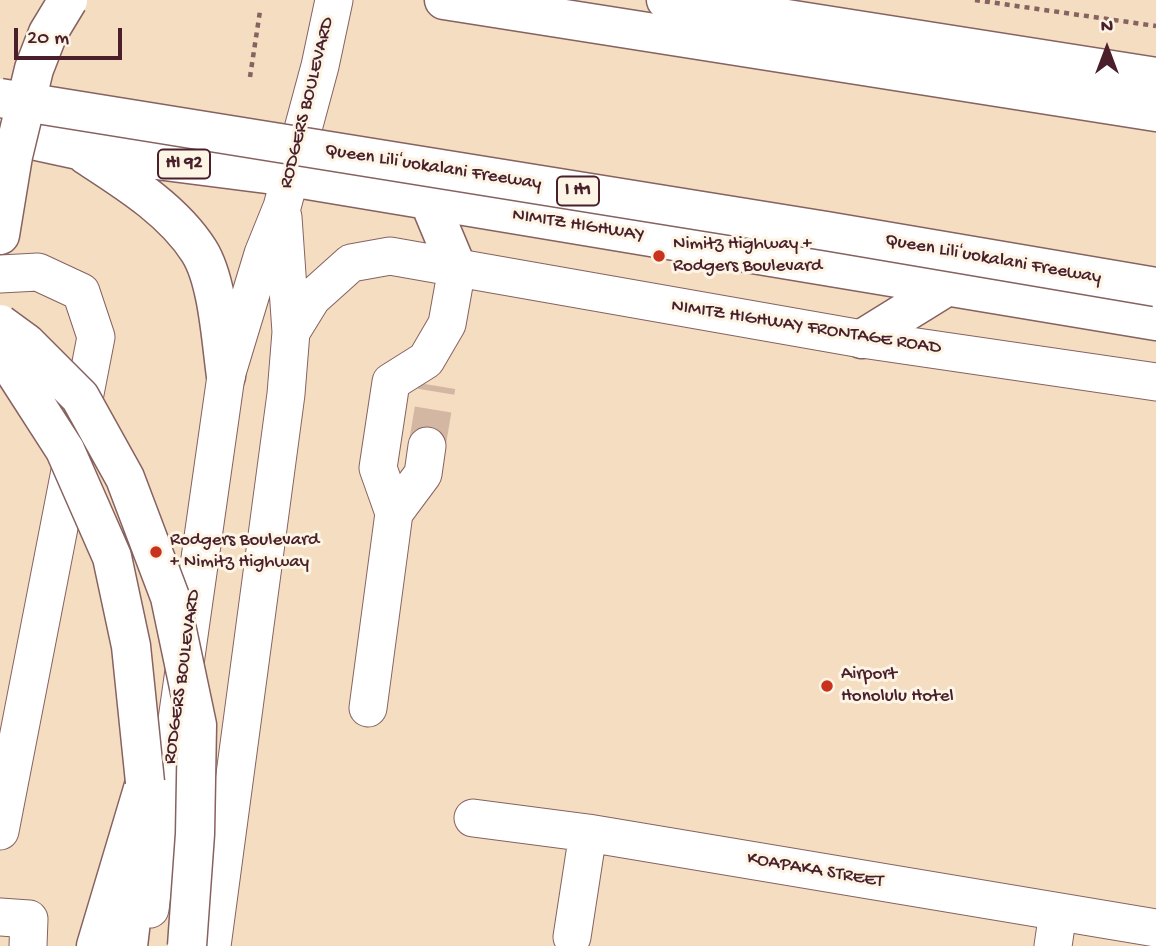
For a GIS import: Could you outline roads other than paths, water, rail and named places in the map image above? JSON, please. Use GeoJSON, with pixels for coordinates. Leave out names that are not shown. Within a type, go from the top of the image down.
{"type":"FeatureCollection","features":[{"type":"Feature","properties":{"kind":"main road"},"geometry":{"type":"LineString","coordinates":[[0,235],[13,156],[34,69],[48,33],[68,0]]}},
{"type":"Feature","properties":{"kind":"main road"},"geometry":{"type":"LineString","coordinates":[[444,0],[1156,112]]}},
{"type":"Feature","properties":{"kind":"main road"},"geometry":{"type":"LineString","coordinates":[[666,0],[1156,77]]}},
{"type":"Feature","properties":{"kind":"main road","name":"Queen Liliʻuokalani Freeway"},"geometry":{"type":"LineString","coordinates":[[0,98],[1156,287]]}},
{"type":"Feature","properties":{"kind":"main road","name":"NIMITZ HIGHWAY"},"geometry":{"type":"LineString","coordinates":[[0,133],[286,192],[429,201],[1156,321]]}},
{"type":"Feature","properties":{"kind":"main road"},"geometry":{"type":"LineString","coordinates":[[78,150],[127,182],[176,223],[200,253],[214,292],[226,376]]}},
{"type":"Feature","properties":{"kind":"main road"},"geometry":{"type":"LineString","coordinates":[[429,201],[457,268]]}},
{"type":"Feature","properties":{"kind":"main road"},"geometry":{"type":"LineString","coordinates":[[862,339],[946,287]]}},
{"type":"Feature","properties":{"kind":"main road"},"geometry":{"type":"LineString","coordinates":[[0,324],[26,343],[80,397],[125,478],[170,597],[197,725],[195,834],[187,946]]}},
{"type":"Feature","properties":{"kind":"main road"},"geometry":{"type":"LineString","coordinates":[[0,349],[65,450],[112,557],[131,646],[145,782],[128,946]]}},
{"type":"Feature","properties":{"kind":"main road"},"geometry":{"type":"LineString","coordinates":[[96,946],[145,782]]}},
{"type":"Feature","properties":{"kind":"street","name":"RODGERS BOULEVARD"},"geometry":{"type":"LineString","coordinates":[[144,946],[226,376],[263,254],[286,192],[320,66],[334,0]]}},
{"type":"Feature","properties":{"kind":"street","name":"RODGERS BOULEVARD"},"geometry":{"type":"LineString","coordinates":[[212,946],[284,408],[291,332],[286,192]]}},
{"type":"Feature","properties":{"kind":"street","name":"NIMITZ HIGHWAY FRONTAGE ROAD"},"geometry":{"type":"LineString","coordinates":[[291,332],[312,298],[351,263],[390,256],[862,339],[1156,382]]}},
{"type":"Feature","properties":{"kind":"street"},"geometry":{"type":"LineString","coordinates":[[369,708],[394,513],[378,468],[391,382],[431,373],[447,324],[457,268]]}},
{"type":"Feature","properties":{"kind":"street"},"geometry":{"type":"LineString","coordinates":[[0,274],[38,272],[81,292],[96,337],[0,831]]}},
{"type":"Feature","properties":{"kind":"street"},"geometry":{"type":"LineString","coordinates":[[394,513],[423,474],[427,446]]}},
{"type":"Feature","properties":{"kind":"street","name":"KOAPAKA STREET"},"geometry":{"type":"LineString","coordinates":[[473,818],[588,833],[1056,929],[1156,928]]}},
{"type":"Feature","properties":{"kind":"street"},"geometry":{"type":"LineString","coordinates":[[572,936],[588,833]]}},
{"type":"Feature","properties":{"kind":"street"},"geometry":{"type":"LineString","coordinates":[[0,917],[29,919],[29,946]]}},
{"type":"Feature","properties":{"kind":"tunnel"},"geometry":{"type":"LineString","coordinates":[[427,446],[437,386]]}},
{"type":"Feature","properties":{"kind":"place","name":"Nimitz Highway + Rodgers Boulevard"},"geometry":{"type":"Point","coordinates":[659,256]}},
{"type":"Feature","properties":{"kind":"place","name":"Rodgers Boulevard + Nimitz Highway"},"geometry":{"type":"Point","coordinates":[156,552]}},
{"type":"Feature","properties":{"kind":"place","name":"Airport Honolulu Hotel"},"geometry":{"type":"Point","coordinates":[827,686]}}]}
